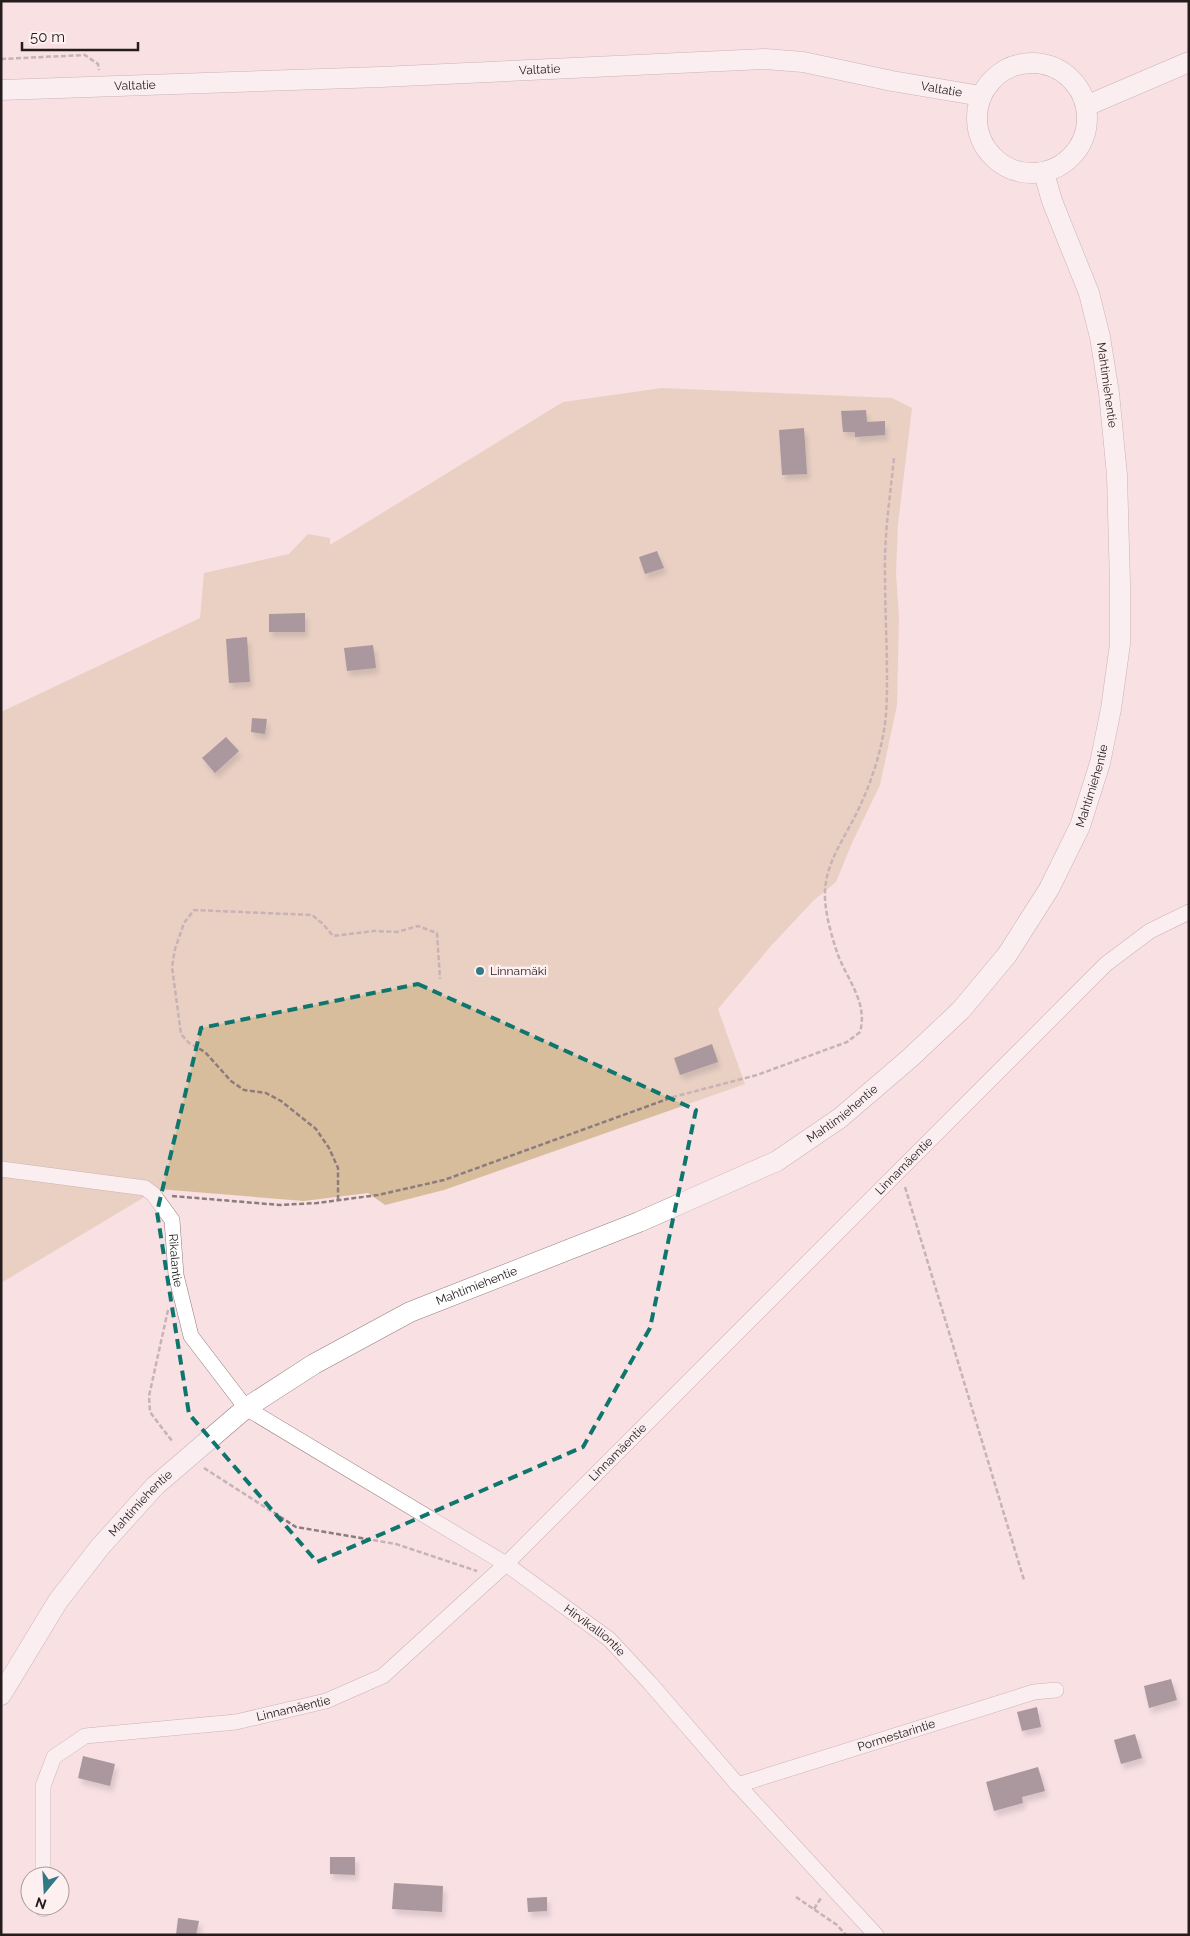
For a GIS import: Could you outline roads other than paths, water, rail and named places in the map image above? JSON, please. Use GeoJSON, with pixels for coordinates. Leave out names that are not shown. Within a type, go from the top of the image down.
{"type":"FeatureCollection","features":[{"type":"Feature","properties":{"kind":"main road","name":"Valtatie"},"geometry":{"type":"LineString","coordinates":[[1,90],[381,77],[765,59],[802,62],[981,96]]}},
{"type":"Feature","properties":{"kind":"main road"},"geometry":{"type":"LineString","coordinates":[[1086,106],[1189,62]]}},
{"type":"Feature","properties":{"kind":"main road"},"geometry":{"type":"LineString","coordinates":[[1026,63],[1037,63],[1059,70],[1069,77],[1080,90],[1086,106],[1086,128],[1078,148],[1064,164],[1044,172],[1033,174],[1011,170],[1001,164],[989,153],[980,139],[977,128],[977,112],[986,86],[1004,70],[1026,63]]}},
{"type":"Feature","properties":{"kind":"main road","name":"Valtatie"},"geometry":{"type":"LineString","coordinates":[[1,96],[99,87]]}},
{"type":"Feature","properties":{"kind":"main road","name":"Mahtimiehentie"},"geometry":{"type":"LineString","coordinates":[[1,1694],[58,1601],[100,1547],[155,1486],[246,1408],[314,1364],[410,1312],[639,1222],[777,1161],[840,1118],[910,1058],[961,1010],[1012,947],[1049,889],[1080,826],[1100,763],[1111,709],[1120,644],[1117,474],[1109,393],[1100,337],[1089,293],[1052,201],[1044,172]]}},
{"type":"Feature","properties":{"kind":"street","name":"Linnamäentie"},"geometry":{"type":"LineString","coordinates":[[43,1866],[42,1786],[54,1756],[85,1736],[236,1722],[326,1701],[383,1676],[506,1564],[1106,964],[1150,931],[1189,912]]}},
{"type":"Feature","properties":{"kind":"street","name":"Rikalantie"},"geometry":{"type":"LineString","coordinates":[[1,1169],[145,1188],[153,1194],[172,1220],[176,1275],[192,1336],[246,1408]]}},
{"type":"Feature","properties":{"kind":"street","name":"Hirvikalliontie"},"geometry":{"type":"LineString","coordinates":[[246,1408],[506,1564],[609,1639],[649,1682],[738,1785],[876,1935]]}},
{"type":"Feature","properties":{"kind":"street","name":"Pormestarintie"},"geometry":{"type":"LineString","coordinates":[[738,1785],[1034,1692],[1056,1690]]}},
{"type":"Feature","properties":{"kind":"place","name":"Linnamäki"},"geometry":{"type":"Point","coordinates":[480,971]}}]}
